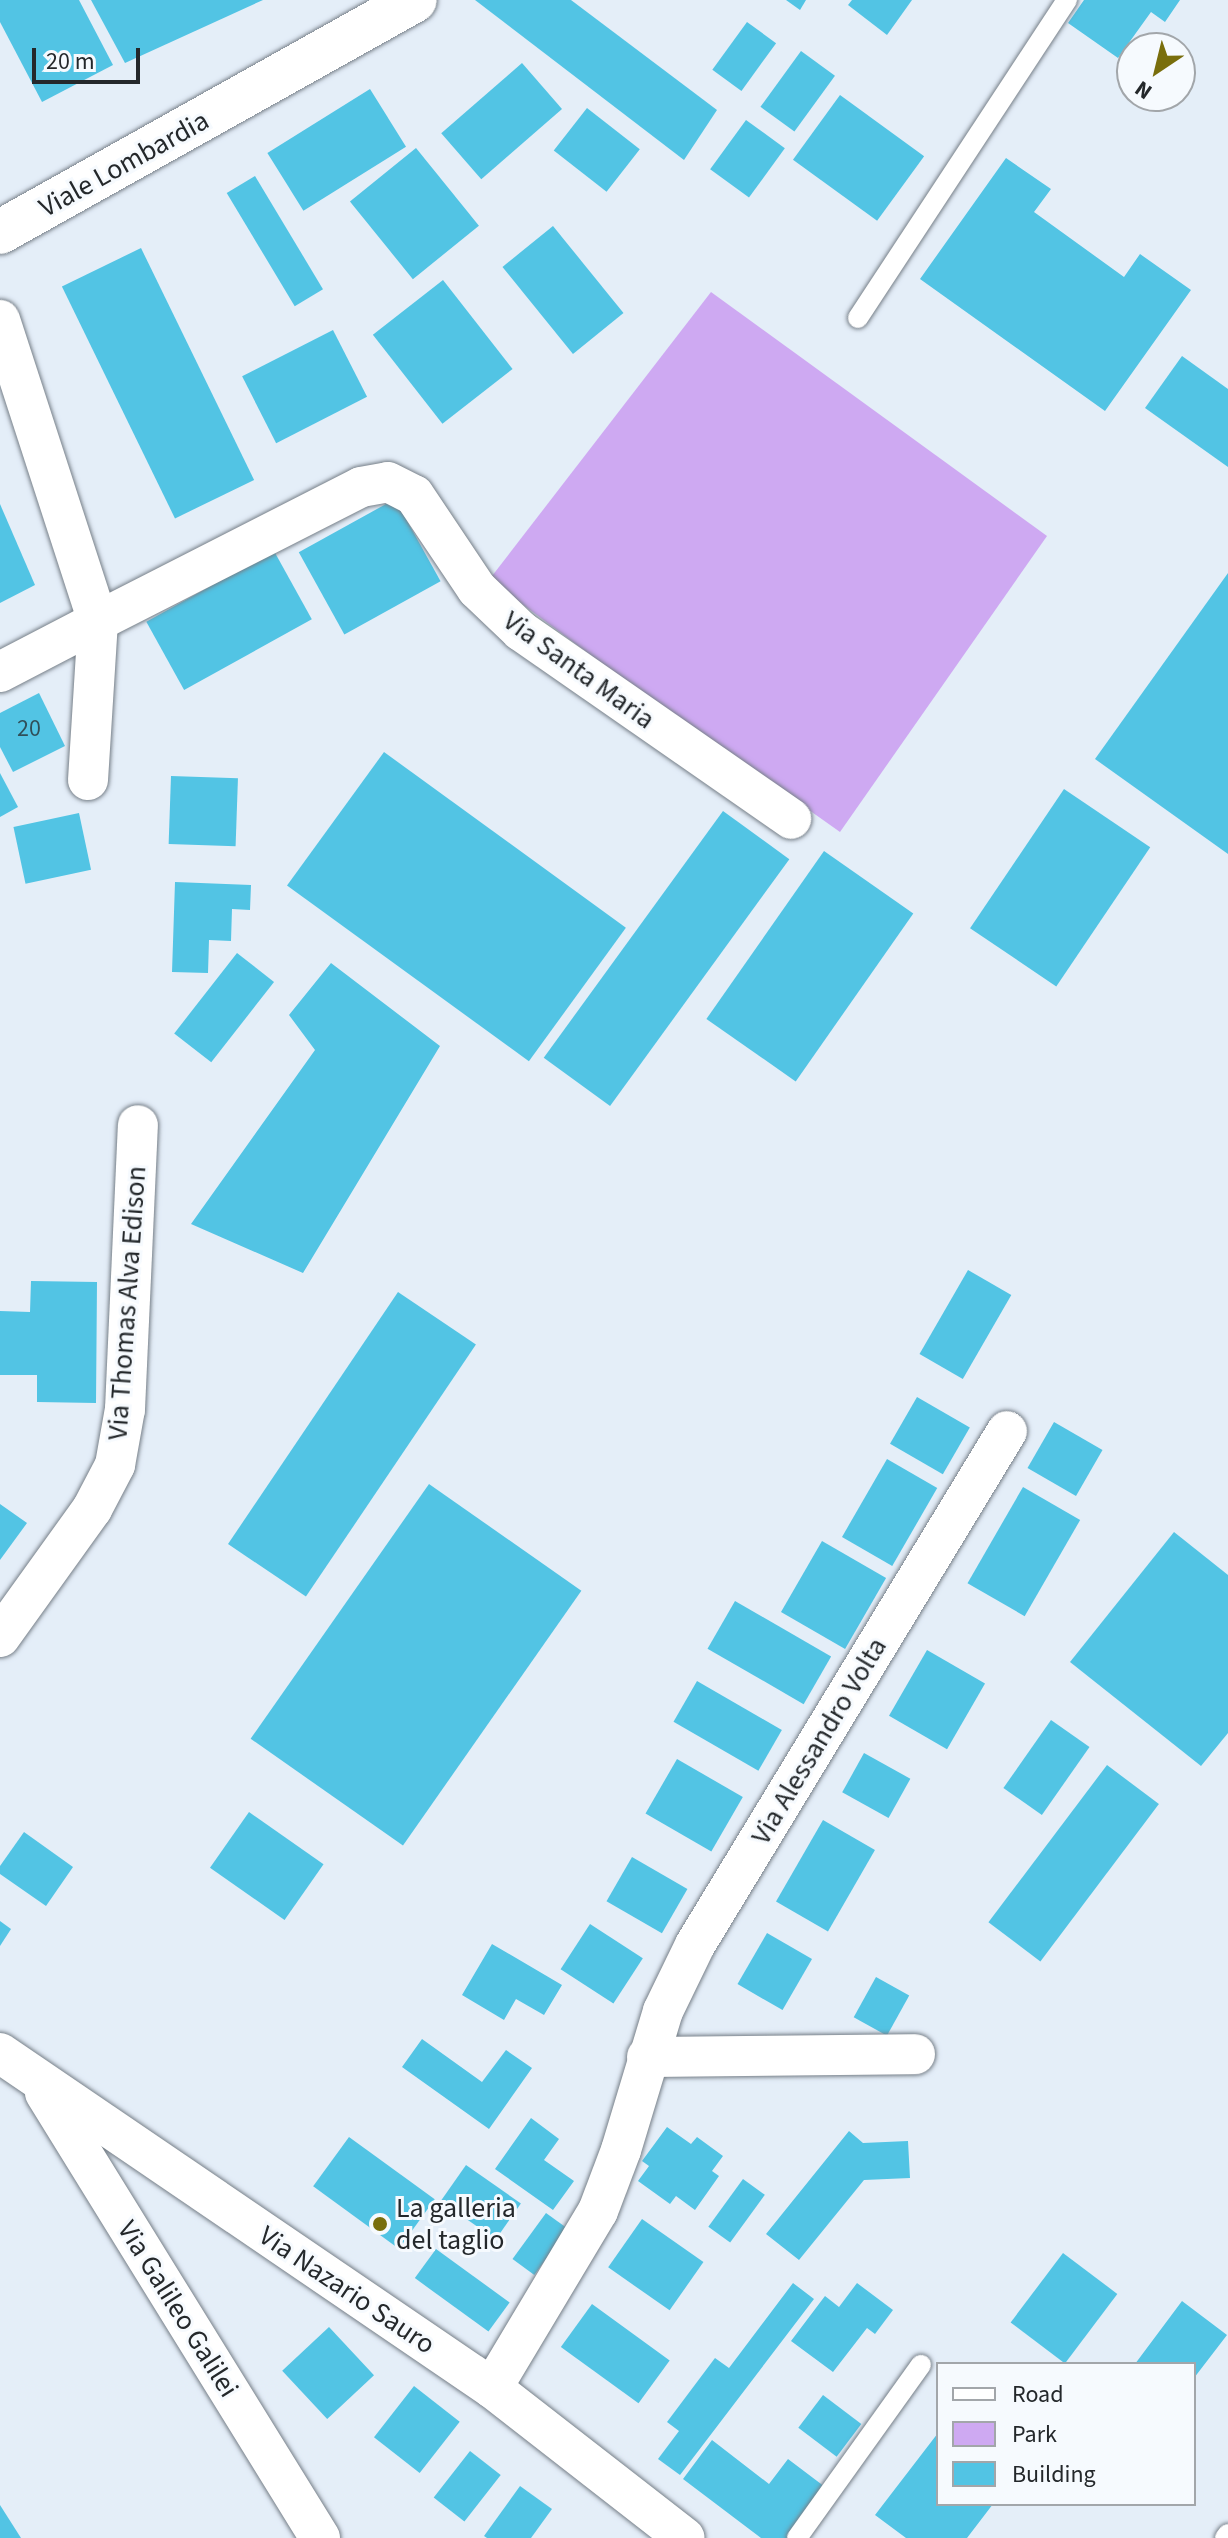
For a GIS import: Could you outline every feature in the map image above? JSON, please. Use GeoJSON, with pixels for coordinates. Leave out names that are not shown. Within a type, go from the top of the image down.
{"type":"FeatureCollection","features":[{"type":"Feature","properties":{"kind":"main road","name":"Viale Lombardia"},"geometry":{"type":"LineString","coordinates":[[0,232],[415,0]]}},
{"type":"Feature","properties":{"kind":"street"},"geometry":{"type":"LineString","coordinates":[[0,320],[98,621],[88,780]]}},
{"type":"Feature","properties":{"kind":"street","name":"Via Santa Maria"},"geometry":{"type":"LineString","coordinates":[[0,672],[361,487],[388,482],[414,495],[477,589],[521,631],[791,819]]}},
{"type":"Feature","properties":{"kind":"street","name":"Via Thomas Alva Edison"},"geometry":{"type":"LineString","coordinates":[[0,1637],[92,1509],[115,1465],[125,1409],[138,1125]]}},
{"type":"Feature","properties":{"kind":"street","name":"Via Alessandro Volta"},"geometry":{"type":"LineString","coordinates":[[492,2388],[598,2211],[621,2150],[663,2011],[695,1945],[1007,1431]]}},
{"type":"Feature","properties":{"kind":"street","name":"Via Nazario Sauro"},"geometry":{"type":"LineString","coordinates":[[0,2053],[492,2388],[685,2538]]}},
{"type":"Feature","properties":{"kind":"street"},"geometry":{"type":"LineString","coordinates":[[647,2057],[915,2054]]}},
{"type":"Feature","properties":{"kind":"street","name":"Via Galileo Galilei"},"geometry":{"type":"LineString","coordinates":[[36,2080],[320,2538]]}},
{"type":"Feature","properties":{"kind":"lane"},"geometry":{"type":"LineString","coordinates":[[858,318],[1067,0]]}},
{"type":"Feature","properties":{"kind":"lane"},"geometry":{"type":"LineString","coordinates":[[797,2538],[921,2365]]}},
{"type":"Feature","properties":{"kind":"green space"},"geometry":{"type":"Polygon","coordinates":[[[711,292],[1047,536],[840,832],[600,662],[518,601],[492,576],[711,292]]]}},
{"type":"Feature","properties":{"kind":"building"},"geometry":{"type":"Polygon","coordinates":[[[0,0],[79,0],[113,65],[42,102],[0,22],[0,0]]]}},
{"type":"Feature","properties":{"kind":"building"},"geometry":{"type":"Polygon","coordinates":[[[91,0],[263,0],[125,63],[91,0]]]}},
{"type":"Feature","properties":{"kind":"building"},"geometry":{"type":"Polygon","coordinates":[[[475,0],[571,0],[717,110],[684,160],[475,0]]]}},
{"type":"Feature","properties":{"kind":"building"},"geometry":{"type":"Polygon","coordinates":[[[786,0],[806,0],[800,10],[786,0]]]}},
{"type":"Feature","properties":{"kind":"building"},"geometry":{"type":"Polygon","coordinates":[[[852,0],[912,0],[887,35],[848,5],[852,0]]]}},
{"type":"Feature","properties":{"kind":"building"},"geometry":{"type":"Polygon","coordinates":[[[1084,0],[1180,0],[1165,22],[1151,12],[1137,32],[1116,32],[1116,57],[1068,23],[1084,0]]]}},
{"type":"Feature","properties":{"kind":"building"},"geometry":{"type":"Polygon","coordinates":[[[747,22],[776,43],[741,91],[712,70],[747,22]]]}},
{"type":"Feature","properties":{"kind":"building"},"geometry":{"type":"Polygon","coordinates":[[[801,51],[835,76],[794,132],[760,107],[801,51]]]}},
{"type":"Feature","properties":{"kind":"building"},"geometry":{"type":"Polygon","coordinates":[[[522,63],[562,109],[481,179],[441,133],[522,63]]]}},
{"type":"Feature","properties":{"kind":"building"},"geometry":{"type":"Polygon","coordinates":[[[370,89],[406,147],[303,211],[267,153],[370,89]]]}},
{"type":"Feature","properties":{"kind":"building"},"geometry":{"type":"Polygon","coordinates":[[[840,95],[924,156],[877,221],[793,160],[840,95]]]}},
{"type":"Feature","properties":{"kind":"building"},"geometry":{"type":"Polygon","coordinates":[[[587,108],[640,149],[607,192],[554,151],[587,108]]]}},
{"type":"Feature","properties":{"kind":"building"},"geometry":{"type":"Polygon","coordinates":[[[746,120],[785,148],[749,198],[710,169],[746,120]]]}},
{"type":"Feature","properties":{"kind":"building"},"geometry":{"type":"Polygon","coordinates":[[[416,148],[479,226],[413,279],[350,201],[416,148]]]}},
{"type":"Feature","properties":{"kind":"building"},"geometry":{"type":"Polygon","coordinates":[[[1006,158],[1051,189],[1034,212],[1124,277],[1140,254],[1191,290],[1105,411],[920,279],[1006,158]]]}},
{"type":"Feature","properties":{"kind":"building"},"geometry":{"type":"Polygon","coordinates":[[[255,176],[323,289],[295,306],[227,193],[255,176]]]}},
{"type":"Feature","properties":{"kind":"building"},"geometry":{"type":"Polygon","coordinates":[[[553,226],[623,313],[573,354],[502,267],[553,226]]]}},
{"type":"Feature","properties":{"kind":"building"},"geometry":{"type":"Polygon","coordinates":[[[141,248],[254,480],[175,518],[62,287],[141,248]]]}},
{"type":"Feature","properties":{"kind":"building"},"geometry":{"type":"Polygon","coordinates":[[[443,280],[513,369],[442,424],[373,335],[443,280]]]}},
{"type":"Feature","properties":{"kind":"building"},"geometry":{"type":"Polygon","coordinates":[[[333,330],[367,397],[276,443],[242,376],[333,330]]]}},
{"type":"Feature","properties":{"kind":"building"},"geometry":{"type":"Polygon","coordinates":[[[1182,356],[1228,389],[1228,467],[1145,408],[1182,356]]]}},
{"type":"Feature","properties":{"kind":"building"},"geometry":{"type":"Polygon","coordinates":[[[395,499],[441,581],[344,635],[299,552],[395,499]]]}},
{"type":"Feature","properties":{"kind":"building"},"geometry":{"type":"Polygon","coordinates":[[[0,504],[35,585],[0,603],[0,504]]]}},
{"type":"Feature","properties":{"kind":"building"},"geometry":{"type":"Polygon","coordinates":[[[274,551],[312,619],[184,690],[146,622],[274,551]]]}},
{"type":"Feature","properties":{"kind":"building"},"geometry":{"type":"Polygon","coordinates":[[[1228,573],[1228,854],[1095,759],[1228,573]]]}},
{"type":"Feature","properties":{"kind":"building"},"geometry":{"type":"Polygon","coordinates":[[[39,693],[65,746],[13,772],[0,747],[0,713],[39,693]]]}},
{"type":"Feature","properties":{"kind":"building"},"geometry":{"type":"Polygon","coordinates":[[[384,752],[626,928],[529,1061],[287,885],[384,752]]]}},
{"type":"Feature","properties":{"kind":"building"},"geometry":{"type":"Polygon","coordinates":[[[0,773],[18,807],[0,817],[0,773]]]}},
{"type":"Feature","properties":{"kind":"building"},"geometry":{"type":"Polygon","coordinates":[[[171,776],[238,778],[236,846],[169,844],[171,776]]]}},
{"type":"Feature","properties":{"kind":"building"},"geometry":{"type":"Polygon","coordinates":[[[1064,789],[1150,847],[1056,986],[970,928],[1064,789]]]}},
{"type":"Feature","properties":{"kind":"building"},"geometry":{"type":"Polygon","coordinates":[[[723,811],[789,859],[610,1106],[544,1058],[723,811]]]}},
{"type":"Feature","properties":{"kind":"building"},"geometry":{"type":"Polygon","coordinates":[[[79,813],[91,870],[26,884],[13,827],[79,813]]]}},
{"type":"Feature","properties":{"kind":"building"},"geometry":{"type":"Polygon","coordinates":[[[824,851],[913,914],[796,1081],[706,1019],[824,851]]]}},
{"type":"Feature","properties":{"kind":"building"},"geometry":{"type":"Polygon","coordinates":[[[175,882],[251,885],[250,910],[232,909],[231,941],[209,940],[208,973],[172,972],[175,882]]]}},
{"type":"Feature","properties":{"kind":"building"},"geometry":{"type":"Polygon","coordinates":[[[237,953],[274,982],[211,1062],[174,1033],[237,953]]]}},
{"type":"Feature","properties":{"kind":"building"},"geometry":{"type":"Polygon","coordinates":[[[331,963],[440,1046],[303,1273],[191,1224],[315,1050],[289,1015],[331,963]]]}},
{"type":"Feature","properties":{"kind":"building"},"geometry":{"type":"Polygon","coordinates":[[[968,1270],[1011,1295],[963,1379],[920,1354],[968,1270]]]}},
{"type":"Feature","properties":{"kind":"building"},"geometry":{"type":"Polygon","coordinates":[[[31,1281],[97,1282],[96,1403],[37,1402],[37,1375],[0,1375],[0,1311],[30,1312],[31,1281]]]}},
{"type":"Feature","properties":{"kind":"building"},"geometry":{"type":"Polygon","coordinates":[[[398,1292],[476,1345],[306,1597],[228,1544],[398,1292]]]}},
{"type":"Feature","properties":{"kind":"building"},"geometry":{"type":"Polygon","coordinates":[[[917,1397],[970,1428],[943,1474],[890,1444],[917,1397]]]}},
{"type":"Feature","properties":{"kind":"building"},"geometry":{"type":"Polygon","coordinates":[[[1054,1422],[1102,1450],[1076,1496],[1028,1468],[1054,1422]]]}},
{"type":"Feature","properties":{"kind":"building"},"geometry":{"type":"Polygon","coordinates":[[[887,1459],[937,1488],[892,1566],[842,1537],[887,1459]]]}},
{"type":"Feature","properties":{"kind":"building"},"geometry":{"type":"Polygon","coordinates":[[[429,1484],[581,1591],[403,1845],[251,1739],[429,1484]]]}},
{"type":"Feature","properties":{"kind":"building"},"geometry":{"type":"Polygon","coordinates":[[[1023,1487],[1080,1520],[1025,1616],[968,1583],[1023,1487]]]}},
{"type":"Feature","properties":{"kind":"building"},"geometry":{"type":"Polygon","coordinates":[[[0,1504],[27,1523],[0,1560],[0,1504]]]}},
{"type":"Feature","properties":{"kind":"building"},"geometry":{"type":"Polygon","coordinates":[[[1174,1532],[1228,1575],[1228,1733],[1201,1766],[1070,1662],[1174,1532]]]}},
{"type":"Feature","properties":{"kind":"building"},"geometry":{"type":"Polygon","coordinates":[[[822,1541],[886,1578],[845,1649],[781,1612],[822,1541]]]}},
{"type":"Feature","properties":{"kind":"building"},"geometry":{"type":"Polygon","coordinates":[[[735,1601],[831,1656],[804,1704],[708,1649],[735,1601]]]}},
{"type":"Feature","properties":{"kind":"building"},"geometry":{"type":"Polygon","coordinates":[[[927,1650],[985,1684],[947,1749],[889,1716],[927,1650]]]}},
{"type":"Feature","properties":{"kind":"building"},"geometry":{"type":"Polygon","coordinates":[[[697,1681],[782,1730],[758,1771],[674,1722],[697,1681]]]}},
{"type":"Feature","properties":{"kind":"building"},"geometry":{"type":"Polygon","coordinates":[[[1051,1720],[1090,1747],[1042,1815],[1003,1788],[1051,1720]]]}},
{"type":"Feature","properties":{"kind":"building"},"geometry":{"type":"Polygon","coordinates":[[[864,1753],[910,1779],[889,1818],[842,1792],[864,1753]]]}},
{"type":"Feature","properties":{"kind":"building"},"geometry":{"type":"Polygon","coordinates":[[[677,1759],[743,1797],[711,1852],[646,1814],[677,1759]]]}},
{"type":"Feature","properties":{"kind":"building"},"geometry":{"type":"Polygon","coordinates":[[[1107,1765],[1159,1804],[1040,1961],[988,1922],[1107,1765]]]}},
{"type":"Feature","properties":{"kind":"building"},"geometry":{"type":"Polygon","coordinates":[[[249,1812],[324,1864],[285,1920],[210,1868],[249,1812]]]}},
{"type":"Feature","properties":{"kind":"building"},"geometry":{"type":"Polygon","coordinates":[[[823,1820],[875,1850],[828,1931],[776,1901],[823,1820]]]}},
{"type":"Feature","properties":{"kind":"building"},"geometry":{"type":"Polygon","coordinates":[[[24,1832],[73,1867],[46,1906],[0,1874],[0,1866],[24,1832]]]}},
{"type":"Feature","properties":{"kind":"building"},"geometry":{"type":"Polygon","coordinates":[[[632,1857],[687,1889],[662,1933],[606,1901],[632,1857]]]}},
{"type":"Feature","properties":{"kind":"building"},"geometry":{"type":"Polygon","coordinates":[[[0,1921],[11,1929],[0,1946],[0,1921]]]}},
{"type":"Feature","properties":{"kind":"building"},"geometry":{"type":"Polygon","coordinates":[[[590,1924],[643,1958],[613,2004],[561,1969],[590,1924]]]}},
{"type":"Feature","properties":{"kind":"building"},"geometry":{"type":"Polygon","coordinates":[[[767,1933],[812,1959],[783,2010],[738,1984],[767,1933]]]}},
{"type":"Feature","properties":{"kind":"building"},"geometry":{"type":"Polygon","coordinates":[[[492,1944],[562,1985],[544,2015],[516,1999],[504,2020],[462,1995],[492,1944]]]}},
{"type":"Feature","properties":{"kind":"building"},"geometry":{"type":"Polygon","coordinates":[[[876,1977],[909,1995],[887,2036],[854,2017],[876,1977]]]}},
{"type":"Feature","properties":{"kind":"building"},"geometry":{"type":"Polygon","coordinates":[[[422,2039],[482,2082],[506,2050],[532,2068],[489,2129],[402,2067],[422,2039]]]}},
{"type":"Feature","properties":{"kind":"building"},"geometry":{"type":"Polygon","coordinates":[[[531,2118],[559,2139],[544,2160],[574,2181],[553,2210],[495,2169],[531,2118]]]}},
{"type":"Feature","properties":{"kind":"building"},"geometry":{"type":"Polygon","coordinates":[[[667,2127],[691,2144],[697,2137],[723,2156],[712,2171],[719,2176],[695,2210],[676,2196],[670,2204],[638,2181],[649,2166],[642,2161],[667,2127]]]}},
{"type":"Feature","properties":{"kind":"building"},"geometry":{"type":"Polygon","coordinates":[[[849,2131],[863,2143],[908,2141],[910,2178],[864,2180],[799,2260],[766,2234],[849,2131]]]}},
{"type":"Feature","properties":{"kind":"building"},"geometry":{"type":"Polygon","coordinates":[[[349,2137],[435,2199],[399,2249],[313,2186],[349,2137]]]}},
{"type":"Feature","properties":{"kind":"building"},"geometry":{"type":"Polygon","coordinates":[[[466,2165],[521,2203],[496,2239],[441,2201],[466,2165]]]}},
{"type":"Feature","properties":{"kind":"building"},"geometry":{"type":"Polygon","coordinates":[[[743,2179],[765,2195],[730,2243],[708,2227],[743,2179]]]}},
{"type":"Feature","properties":{"kind":"building"},"geometry":{"type":"Polygon","coordinates":[[[546,2213],[568,2229],[534,2275],[512,2259],[546,2213]]]}},
{"type":"Feature","properties":{"kind":"building"},"geometry":{"type":"Polygon","coordinates":[[[642,2219],[703,2262],[670,2310],[608,2267],[642,2219]]]}},
{"type":"Feature","properties":{"kind":"building"},"geometry":{"type":"Polygon","coordinates":[[[436,2249],[510,2302],[488,2332],[415,2278],[436,2249]]]}},
{"type":"Feature","properties":{"kind":"building"},"geometry":{"type":"Polygon","coordinates":[[[1063,2253],[1117,2294],[1063,2362],[1011,2322],[1063,2253]]]}},
{"type":"Feature","properties":{"kind":"building"},"geometry":{"type":"Polygon","coordinates":[[[793,2283],[814,2299],[680,2475],[658,2459],[679,2431],[667,2422],[715,2358],[729,2368],[793,2283]]]}},
{"type":"Feature","properties":{"kind":"building"},"geometry":{"type":"Polygon","coordinates":[[[857,2283],[893,2310],[875,2334],[867,2328],[833,2372],[791,2341],[825,2296],[839,2307],[857,2283]]]}},
{"type":"Feature","properties":{"kind":"building"},"geometry":{"type":"Polygon","coordinates":[[[1182,2301],[1227,2335],[1196,2375],[1196,2362],[1136,2362],[1182,2301]]]}},
{"type":"Feature","properties":{"kind":"building"},"geometry":{"type":"Polygon","coordinates":[[[592,2304],[670,2360],[639,2403],[561,2347],[592,2304]]]}},
{"type":"Feature","properties":{"kind":"building"},"geometry":{"type":"Polygon","coordinates":[[[329,2327],[374,2375],[327,2419],[282,2371],[329,2327]]]}},
{"type":"Feature","properties":{"kind":"building"},"geometry":{"type":"Polygon","coordinates":[[[414,2386],[460,2422],[420,2473],[374,2437],[414,2386]]]}},
{"type":"Feature","properties":{"kind":"building"},"geometry":{"type":"Polygon","coordinates":[[[823,2395],[861,2424],[837,2457],[798,2428],[823,2395]]]}},
{"type":"Feature","properties":{"kind":"building"},"geometry":{"type":"Polygon","coordinates":[[[936,2436],[936,2506],[991,2506],[967,2538],[906,2538],[875,2515],[936,2436]]]}},
{"type":"Feature","properties":{"kind":"building"},"geometry":{"type":"Polygon","coordinates":[[[712,2440],[769,2484],[788,2459],[829,2490],[792,2538],[761,2538],[683,2479],[712,2440]]]}},
{"type":"Feature","properties":{"kind":"building"},"geometry":{"type":"Polygon","coordinates":[[[470,2451],[501,2475],[464,2522],[434,2497],[470,2451]]]}},
{"type":"Feature","properties":{"kind":"building"},"geometry":{"type":"Polygon","coordinates":[[[520,2486],[552,2509],[531,2538],[484,2536],[520,2486]]]}},
{"type":"Feature","properties":{"kind":"building"},"geometry":{"type":"Polygon","coordinates":[[[0,2505],[21,2538],[0,2538],[0,2505]]]}},
{"type":"Feature","properties":{"kind":"place","name":"La galleria del taglio"},"geometry":{"type":"Point","coordinates":[380,2224]}}]}
